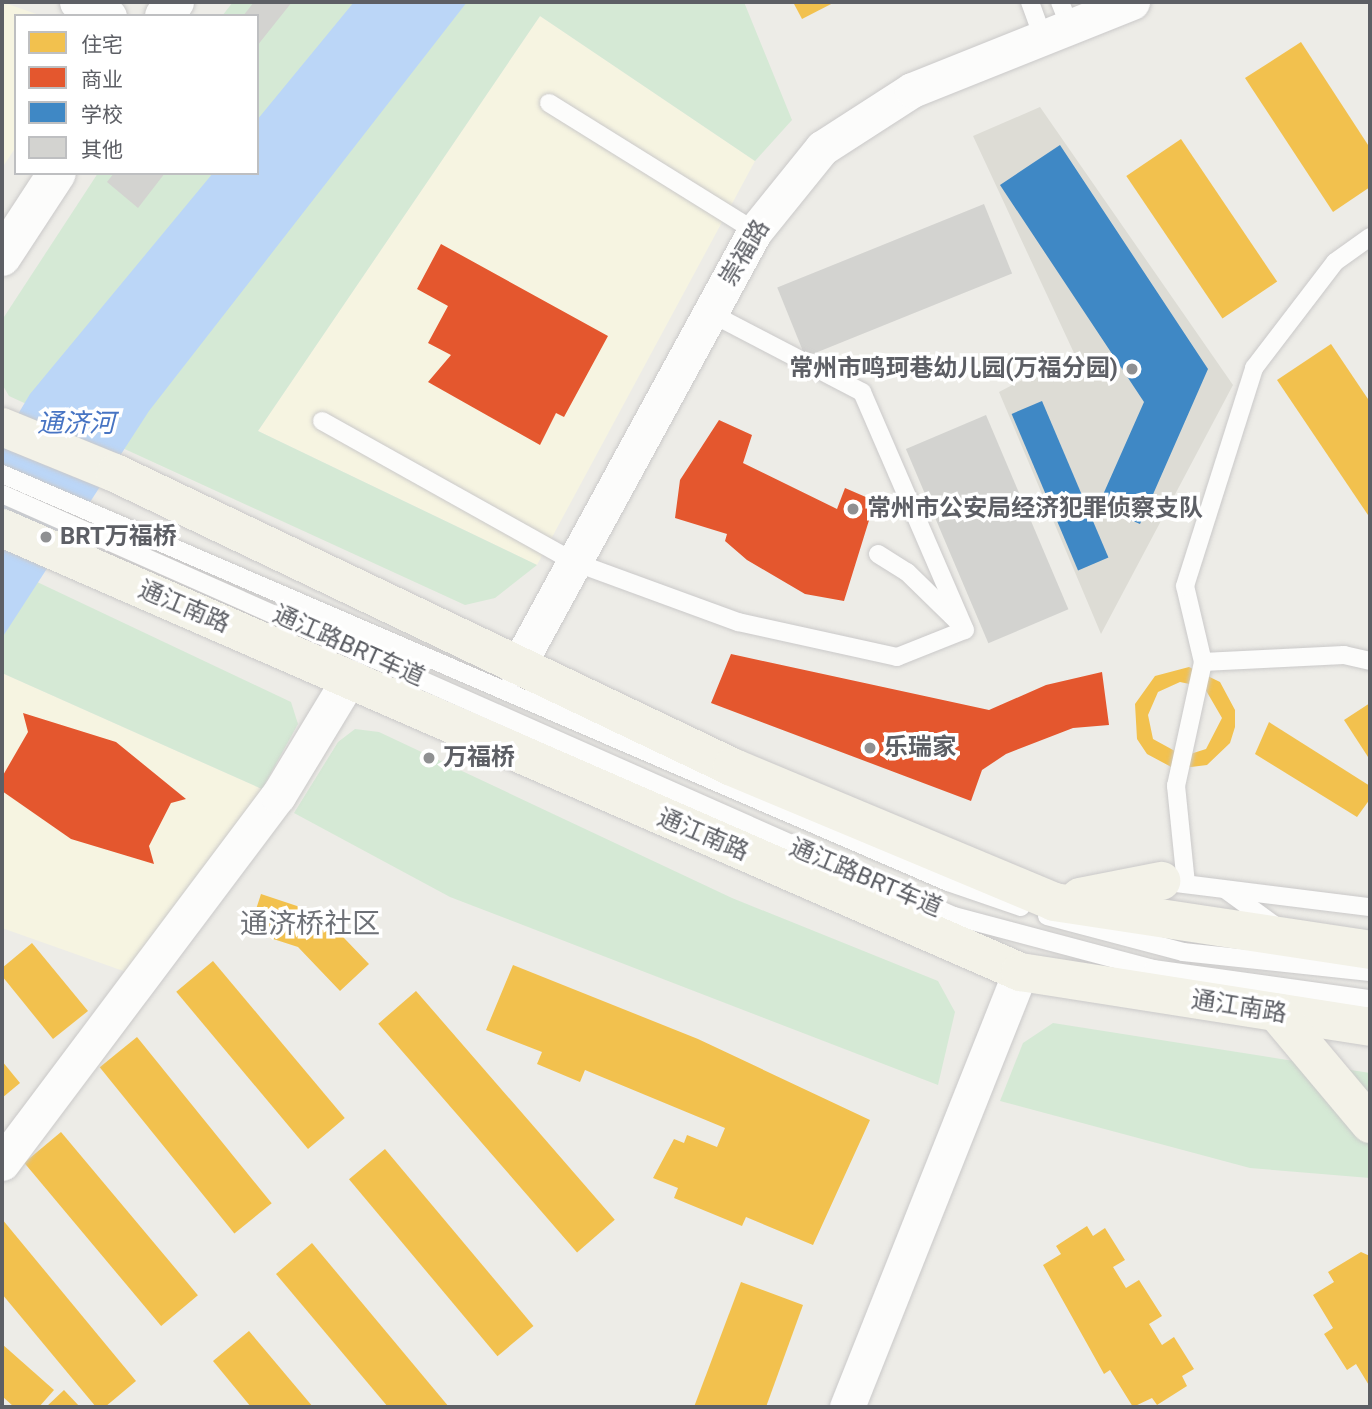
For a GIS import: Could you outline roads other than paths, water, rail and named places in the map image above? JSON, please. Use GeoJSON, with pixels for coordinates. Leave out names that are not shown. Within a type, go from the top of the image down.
{"type":"FeatureCollection","features":[{"type":"Feature","properties":{"kind":"main road"},"geometry":{"type":"LineString","coordinates":[[2,427],[115,473],[516,669],[1054,902],[1370,950]]}},
{"type":"Feature","properties":{"kind":"main road"},"geometry":{"type":"LineString","coordinates":[[2,528],[72,544]]}},
{"type":"Feature","properties":{"kind":"main road","name":"通江南路"},"geometry":{"type":"LineString","coordinates":[[72,544],[427,716],[1020,972],[1370,1027]]}},
{"type":"Feature","properties":{"kind":"main road"},"geometry":{"type":"LineString","coordinates":[[1054,902],[1173,883]]}},
{"type":"Feature","properties":{"kind":"main road"},"geometry":{"type":"LineString","coordinates":[[1277,1013],[1370,1124]]}},
{"type":"Feature","properties":{"kind":"street"},"geometry":{"type":"LineString","coordinates":[[78,2],[104,14]]}},
{"type":"Feature","properties":{"kind":"street","name":"崇福路"},"geometry":{"type":"LineString","coordinates":[[516,669],[755,231],[822,148],[912,90],[1057,22],[1132,2]]}},
{"type":"Feature","properties":{"kind":"street"},"geometry":{"type":"LineString","coordinates":[[2,257],[56,175]]}},
{"type":"Feature","properties":{"kind":"street"},"geometry":{"type":"LineString","coordinates":[[2,1163],[278,796],[350,677]]}},
{"type":"Feature","properties":{"kind":"street"},"geometry":{"type":"LineString","coordinates":[[847,1407],[1020,972]]}},
{"type":"Feature","properties":{"kind":"lane"},"geometry":{"type":"LineString","coordinates":[[1030,2],[1057,22]]}},
{"type":"Feature","properties":{"kind":"lane"},"geometry":{"type":"LineString","coordinates":[[550,103],[755,231]]}},
{"type":"Feature","properties":{"kind":"lane"},"geometry":{"type":"LineString","coordinates":[[1370,237],[1335,262],[1254,368],[1185,586],[1203,662],[1176,786],[1173,883],[1370,907]]}},
{"type":"Feature","properties":{"kind":"lane"},"geometry":{"type":"LineString","coordinates":[[710,313],[862,392],[965,630]]}},
{"type":"Feature","properties":{"kind":"lane"},"geometry":{"type":"LineString","coordinates":[[322,421],[575,562],[738,622],[897,657],[965,630]]}},
{"type":"Feature","properties":{"kind":"lane","name":"通江路BRT车道"},"geometry":{"type":"LineString","coordinates":[[2,474],[947,882],[1063,922],[1183,952],[1370,972]]}},
{"type":"Feature","properties":{"kind":"lane"},"geometry":{"type":"LineString","coordinates":[[2,494],[72,544]]}},
{"type":"Feature","properties":{"kind":"lane","name":"通江路BRT车道"},"geometry":{"type":"LineString","coordinates":[[72,544],[954,915],[1153,969],[1370,999]]}},
{"type":"Feature","properties":{"kind":"lane"},"geometry":{"type":"LineString","coordinates":[[878,554],[907,572],[965,630]]}},
{"type":"Feature","properties":{"kind":"lane"},"geometry":{"type":"LineString","coordinates":[[321,573],[354,627]]}},
{"type":"Feature","properties":{"kind":"lane"},"geometry":{"type":"LineString","coordinates":[[1203,662],[1345,655],[1370,661]]}},
{"type":"Feature","properties":{"kind":"lane"},"geometry":{"type":"LineString","coordinates":[[1224,889],[1294,939]]}},
{"type":"Feature","properties":{"kind":"water","name":"通济河"},"geometry":{"type":"Polygon","coordinates":[[[354,2],[467,2],[149,411],[2,638],[2,441],[30,394],[211,175],[259,175],[259,118],[354,2]]]}},
{"type":"Feature","properties":{"kind":"place","name":"常州市鸣珂巷幼儿园(万福分园)"},"geometry":{"type":"Point","coordinates":[1132,369]}},
{"type":"Feature","properties":{"kind":"place","name":"常州市公安局经济犯罪侦察支队"},"geometry":{"type":"Point","coordinates":[853,509]}},
{"type":"Feature","properties":{"kind":"place","name":"BRT万福桥"},"geometry":{"type":"Point","coordinates":[46,537]}},
{"type":"Feature","properties":{"kind":"place","name":"乐瑞家"},"geometry":{"type":"Point","coordinates":[870,748]}},
{"type":"Feature","properties":{"kind":"place","name":"万福桥"},"geometry":{"type":"Point","coordinates":[429,758]}},
{"type":"Feature","properties":{"kind":"district","name":"通济桥社区"},"geometry":{"type":"Point","coordinates":[310,924]}}]}
